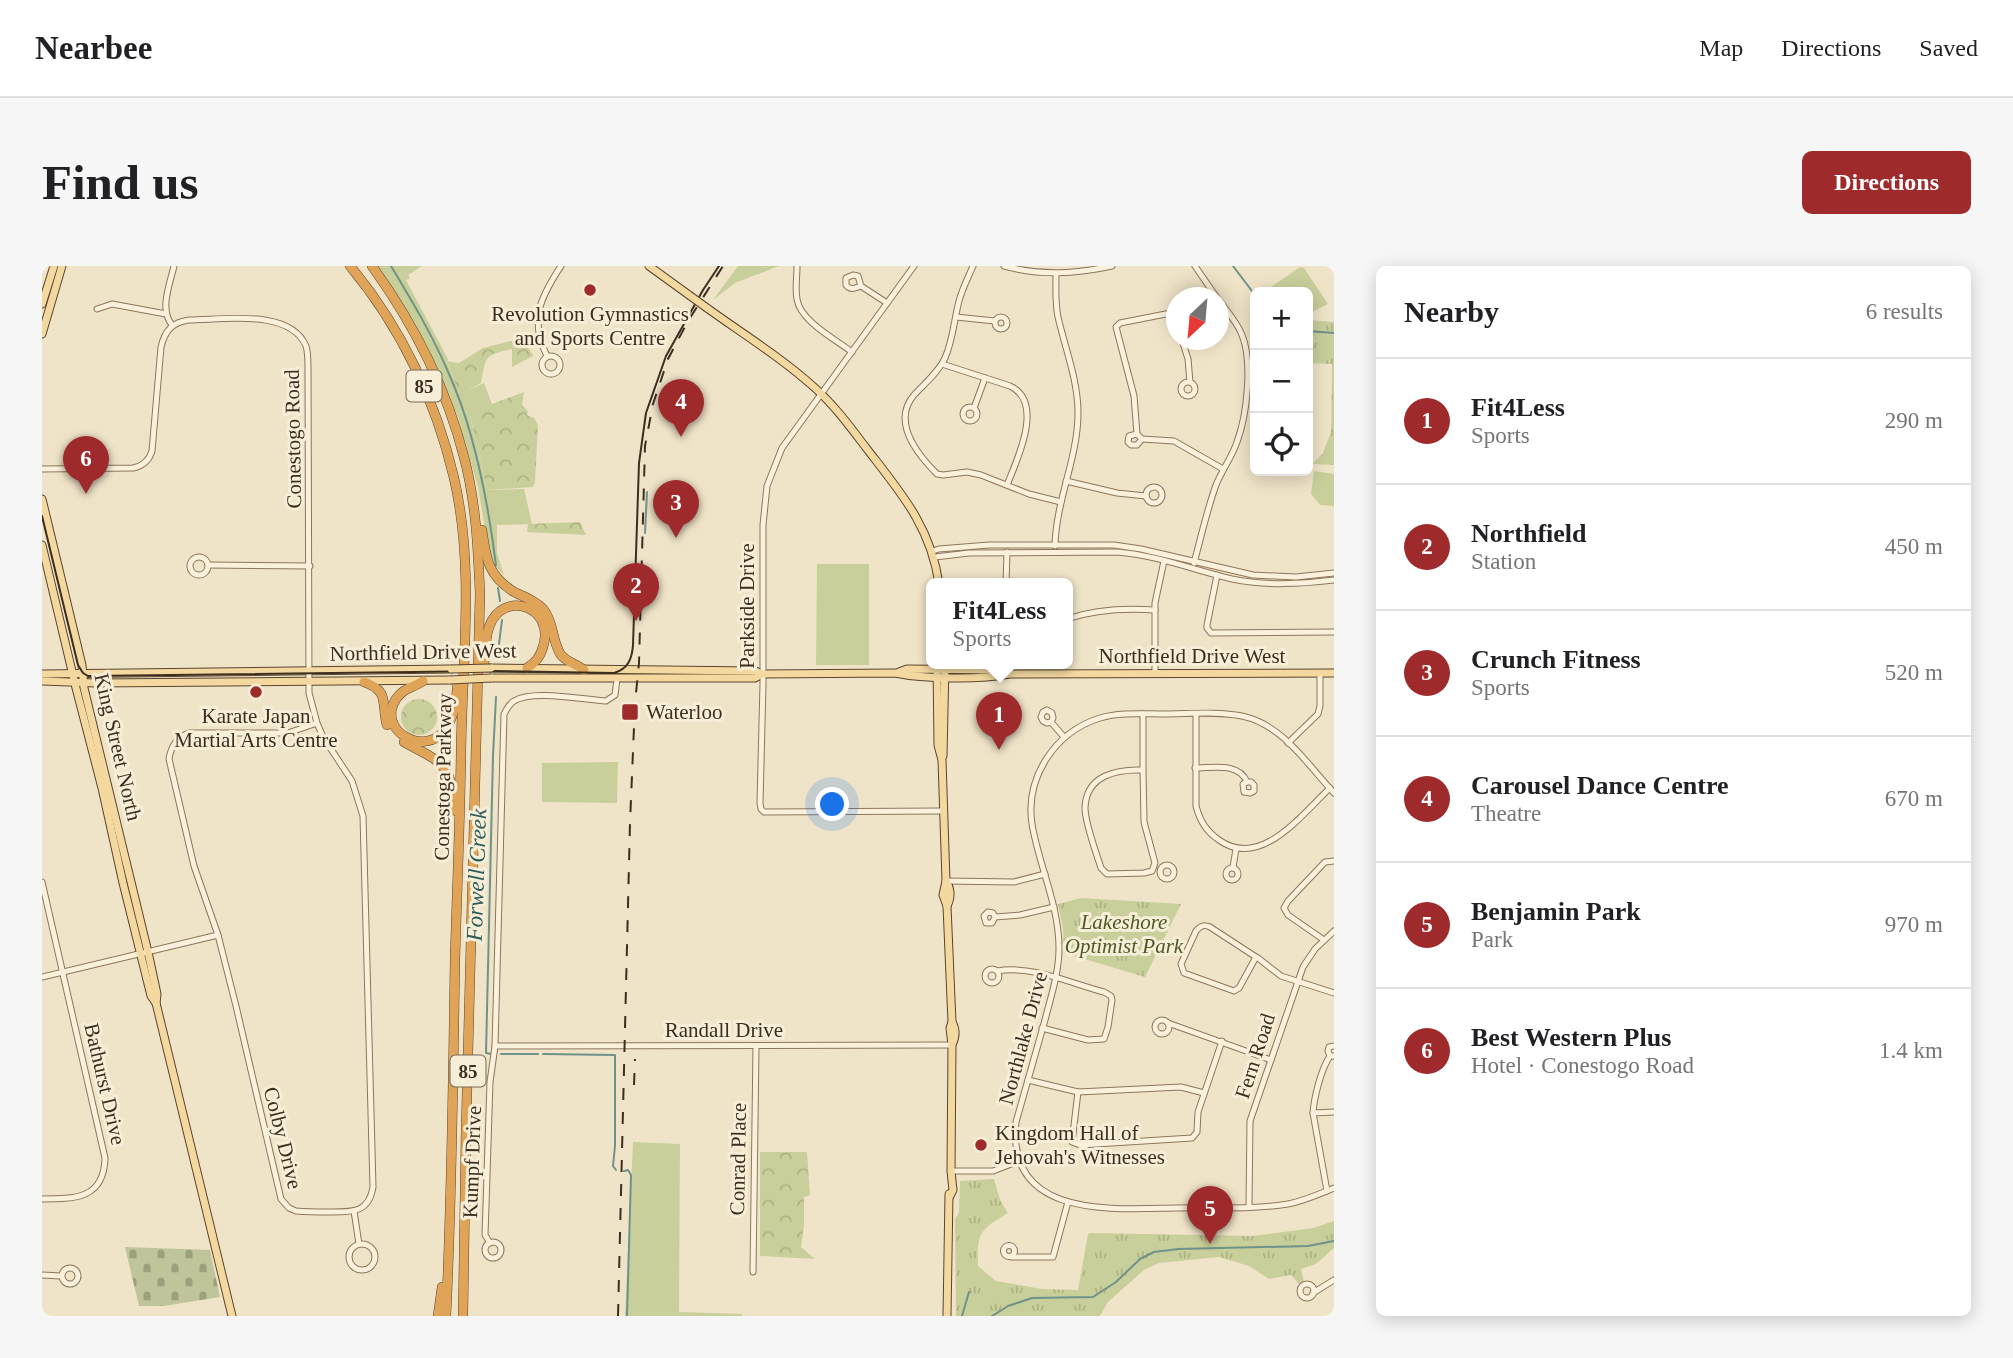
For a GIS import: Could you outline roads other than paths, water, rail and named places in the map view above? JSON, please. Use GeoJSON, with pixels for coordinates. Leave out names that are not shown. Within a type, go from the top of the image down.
{"type":"FeatureCollection","features":[{"type":"Feature","properties":{"kind":"highway","name":"Conestoga Parkway"},"geometry":{"type":"LineString","coordinates":[[350,266],[405,348],[440,428],[454,480],[465,562],[446,1316]]}},
{"type":"Feature","properties":{"kind":"highway","name":"Conestoga Parkway"},"geometry":{"type":"LineString","coordinates":[[372,266],[417,336],[436,374],[453,419],[468,474],[477,542],[480,594],[463,1316]]}},
{"type":"Feature","properties":{"kind":"highway"},"geometry":{"type":"LineString","coordinates":[[468,474],[474,490],[490,569],[509,589],[539,605],[552,625],[560,653],[583,670]]}},
{"type":"Feature","properties":{"kind":"highway"},"geometry":{"type":"LineString","coordinates":[[477,718],[489,628],[496,615],[509,606],[520,605],[531,609],[543,622],[546,632],[537,661],[527,668]]}},
{"type":"Feature","properties":{"kind":"highway"},"geometry":{"type":"LineString","coordinates":[[423,681],[406,688],[399,695],[393,703],[391,714],[392,723],[399,733],[409,740],[422,743],[438,737],[450,722],[455,705],[465,632]]}},
{"type":"Feature","properties":{"kind":"highway"},"geometry":{"type":"LineString","coordinates":[[364,682],[378,688],[382,693],[386,722],[394,736],[434,758],[443,766],[453,788],[460,838]]}},
{"type":"Feature","properties":{"kind":"highway"},"geometry":{"type":"LineString","coordinates":[[438,1316],[448,1240]]}},
{"type":"Feature","properties":{"kind":"main road"},"geometry":{"type":"LineString","coordinates":[[42,304],[54,266]]}},
{"type":"Feature","properties":{"kind":"main road"},"geometry":{"type":"LineString","coordinates":[[42,334],[62,266]]}},
{"type":"Feature","properties":{"kind":"main road"},"geometry":{"type":"LineString","coordinates":[[649,266],[800,375],[821,394],[904,496],[920,522],[934,554],[938,578]]}},
{"type":"Feature","properties":{"kind":"main road","name":"King Street North"},"geometry":{"type":"LineString","coordinates":[[42,499],[83,673]]}},
{"type":"Feature","properties":{"kind":"main road","name":"King Street North"},"geometry":{"type":"LineString","coordinates":[[42,545],[144,953],[157,995],[156,1003],[232,1316]]}},
{"type":"Feature","properties":{"kind":"main road","name":"Northfield Drive West"},"geometry":{"type":"LineString","coordinates":[[77,679],[83,673],[491,668],[755,671],[763,674],[895,673],[907,669],[997,670],[1009,674],[1334,673]]}},
{"type":"Feature","properties":{"kind":"main road"},"geometry":{"type":"LineString","coordinates":[[649,669],[649,678]]}},
{"type":"Feature","properties":{"kind":"main road"},"geometry":{"type":"LineString","coordinates":[[696,670],[701,678]]}},
{"type":"Feature","properties":{"kind":"main road"},"geometry":{"type":"LineString","coordinates":[[941,670],[946,881],[943,895],[947,906],[952,1022],[955,1036],[952,1045],[951,1171],[948,1182],[950,1196],[947,1316]]}},
{"type":"Feature","properties":{"kind":"main road"},"geometry":{"type":"LineString","coordinates":[[42,674],[77,679]]}},
{"type":"Feature","properties":{"kind":"main road","name":"Northfield Drive West"},"geometry":{"type":"LineString","coordinates":[[77,679],[364,682],[491,678],[755,678],[763,674]]}},
{"type":"Feature","properties":{"kind":"main road"},"geometry":{"type":"LineString","coordinates":[[42,681],[77,679]]}},
{"type":"Feature","properties":{"kind":"street"},"geometry":{"type":"LineString","coordinates":[[42,469],[133,468],[147,461],[152,447],[161,347],[172,325],[166,314],[174,266]]}},
{"type":"Feature","properties":{"kind":"street"},"geometry":{"type":"LineString","coordinates":[[547,356],[538,332],[539,308],[561,266]]}},
{"type":"Feature","properties":{"kind":"street"},"geometry":{"type":"LineString","coordinates":[[797,266],[796,298],[802,312],[809,321],[852,352]]}},
{"type":"Feature","properties":{"kind":"street","name":"Parkside Drive"},"geometry":{"type":"LineString","coordinates":[[914,266],[782,448],[767,486],[763,525],[761,809],[764,812],[943,811]]}},
{"type":"Feature","properties":{"kind":"street"},"geometry":{"type":"LineString","coordinates":[[973,266],[959,302],[950,343],[942,364],[909,402],[902,421],[914,444],[937,474],[969,472],[1029,494],[1061,502]]}},
{"type":"Feature","properties":{"kind":"street"},"geometry":{"type":"LineString","coordinates":[[1004,266],[1056,274],[1112,266]]}},
{"type":"Feature","properties":{"kind":"street"},"geometry":{"type":"LineString","coordinates":[[1195,266],[1210,287]]}},
{"type":"Feature","properties":{"kind":"street"},"geometry":{"type":"LineString","coordinates":[[1055,552],[1056,526],[1077,435],[1078,407],[1057,315],[1056,274]]}},
{"type":"Feature","properties":{"kind":"street"},"geometry":{"type":"LineString","coordinates":[[861,286],[887,303]]}},
{"type":"Feature","properties":{"kind":"street"},"geometry":{"type":"LineString","coordinates":[[97,309],[113,303],[166,314]]}},
{"type":"Feature","properties":{"kind":"street"},"geometry":{"type":"LineString","coordinates":[[1166,315],[1120,323],[1116,327],[1134,396],[1139,436],[1174,441],[1223,468]]}},
{"type":"Feature","properties":{"kind":"street"},"geometry":{"type":"LineString","coordinates":[[1193,565],[1205,518],[1223,468],[1237,443],[1244,417],[1247,363],[1242,335],[1229,315]]}},
{"type":"Feature","properties":{"kind":"street"},"geometry":{"type":"LineString","coordinates":[[956,317],[995,321]]}},
{"type":"Feature","properties":{"kind":"street","name":"Conestogo Road"},"geometry":{"type":"LineString","coordinates":[[172,325],[190,320],[270,320],[292,330],[306,347],[309,671]]}},
{"type":"Feature","properties":{"kind":"street"},"geometry":{"type":"LineString","coordinates":[[1185,350],[1189,382]]}},
{"type":"Feature","properties":{"kind":"street"},"geometry":{"type":"LineString","coordinates":[[942,364],[1014,387],[1019,392],[1028,414],[1017,461],[1007,485]]}},
{"type":"Feature","properties":{"kind":"street"},"geometry":{"type":"LineString","coordinates":[[974,408],[985,378]]}},
{"type":"Feature","properties":{"kind":"street"},"geometry":{"type":"LineString","coordinates":[[1014,387],[1018,381]]}},
{"type":"Feature","properties":{"kind":"street"},"geometry":{"type":"LineString","coordinates":[[1066,481],[1117,493],[1146,496]]}},
{"type":"Feature","properties":{"kind":"street"},"geometry":{"type":"LineString","coordinates":[[934,554],[1055,545],[1123,546],[1268,583],[1334,580]]}},
{"type":"Feature","properties":{"kind":"street"},"geometry":{"type":"LineString","coordinates":[[1007,549],[1123,552],[1165,558]]}},
{"type":"Feature","properties":{"kind":"street"},"geometry":{"type":"LineString","coordinates":[[1006,578],[1007,549]]}},
{"type":"Feature","properties":{"kind":"street"},"geometry":{"type":"LineString","coordinates":[[1155,674],[1155,610],[1165,558]]}},
{"type":"Feature","properties":{"kind":"street"},"geometry":{"type":"LineString","coordinates":[[208,565],[310,566]]}},
{"type":"Feature","properties":{"kind":"street"},"geometry":{"type":"LineString","coordinates":[[1218,572],[1207,625],[1211,633],[1334,632]]}},
{"type":"Feature","properties":{"kind":"street"},"geometry":{"type":"LineString","coordinates":[[1318,579],[1334,573]]}},
{"type":"Feature","properties":{"kind":"street"},"geometry":{"type":"LineString","coordinates":[[1073,618],[1087,612],[1155,610]]}},
{"type":"Feature","properties":{"kind":"street"},"geometry":{"type":"LineString","coordinates":[[309,671],[309,693],[317,723],[352,781],[363,816],[373,1187],[370,1199],[354,1211],[359,1244]]}},
{"type":"Feature","properties":{"kind":"street"},"geometry":{"type":"LineString","coordinates":[[1288,743],[1318,714],[1320,673]]}},
{"type":"Feature","properties":{"kind":"street","name":"Kumpf Drive"},"geometry":{"type":"LineString","coordinates":[[489,1243],[485,1235],[486,1182],[490,1082],[495,1046],[504,714],[508,707],[519,699],[566,696],[606,701],[615,695],[617,679]]}},
{"type":"Feature","properties":{"kind":"street"},"geometry":{"type":"LineString","coordinates":[[1143,714],[1144,822],[1157,869],[1144,873],[1104,873],[1085,814],[1086,801],[1094,785],[1105,775],[1123,770],[1143,770]]}},
{"type":"Feature","properties":{"kind":"street","name":"Northlake Drive"},"geometry":{"type":"LineString","coordinates":[[1019,1161],[1015,1137],[1016,1122],[1056,978],[1059,946],[1054,907],[1033,829],[1032,795],[1040,768],[1050,753],[1064,737],[1084,724],[1100,718],[1143,714],[1224,714],[1248,718],[1272,729],[1332,790]]}},
{"type":"Feature","properties":{"kind":"street"},"geometry":{"type":"LineString","coordinates":[[1196,714],[1196,806],[1199,819],[1212,835],[1224,844],[1236,849],[1252,849],[1266,845],[1332,790]]}},
{"type":"Feature","properties":{"kind":"street"},"geometry":{"type":"LineString","coordinates":[[1051,722],[1064,737]]}},
{"type":"Feature","properties":{"kind":"street","name":"Colby Drive"},"geometry":{"type":"LineString","coordinates":[[317,723],[288,733],[189,733],[180,737],[172,747],[169,758],[194,866],[218,935],[281,1199],[296,1211],[354,1211]]}},
{"type":"Feature","properties":{"kind":"street"},"geometry":{"type":"LineString","coordinates":[[1195,768],[1234,769],[1241,772],[1247,782]]}},
{"type":"Feature","properties":{"kind":"street"},"geometry":{"type":"LineString","coordinates":[[1233,867],[1236,849]]}},
{"type":"Feature","properties":{"kind":"street"},"geometry":{"type":"LineString","coordinates":[[1324,940],[1288,915],[1284,908],[1287,901],[1325,862],[1334,861]]}},
{"type":"Feature","properties":{"kind":"street"},"geometry":{"type":"LineString","coordinates":[[946,881],[1014,882],[1045,874]]}},
{"type":"Feature","properties":{"kind":"street"},"geometry":{"type":"LineString","coordinates":[[42,882],[64,971]]}},
{"type":"Feature","properties":{"kind":"street"},"geometry":{"type":"LineString","coordinates":[[995,917],[1020,915],[1054,907]]}},
{"type":"Feature","properties":{"kind":"street"},"geometry":{"type":"LineString","coordinates":[[1256,957],[1239,988],[1234,991],[1184,973],[1181,968],[1196,931],[1206,925],[1256,957],[1277,974],[1334,993]]}},
{"type":"Feature","properties":{"kind":"street","name":"Fern Road"},"geometry":{"type":"LineString","coordinates":[[1249,1206],[1250,1121],[1297,981],[1308,957],[1334,931]]}},
{"type":"Feature","properties":{"kind":"street"},"geometry":{"type":"LineString","coordinates":[[42,976],[218,935]]}},
{"type":"Feature","properties":{"kind":"street"},"geometry":{"type":"LineString","coordinates":[[997,971],[1011,968],[1056,978],[1111,996],[1106,1036],[1099,1041],[1042,1028]]}},
{"type":"Feature","properties":{"kind":"street","name":"Bathurst Drive"},"geometry":{"type":"LineString","coordinates":[[42,1199],[84,1196],[94,1189],[105,1170],[105,1158],[64,971]]}},
{"type":"Feature","properties":{"kind":"street"},"geometry":{"type":"LineString","coordinates":[[1168,1023],[1271,1060]]}},
{"type":"Feature","properties":{"kind":"street"},"geometry":{"type":"LineString","coordinates":[[1078,1092],[1072,1142],[1080,1145],[1192,1138],[1197,1132],[1198,1112],[1222,1041]]}},
{"type":"Feature","properties":{"kind":"street","name":"Randall Drive"},"geometry":{"type":"LineString","coordinates":[[495,1046],[952,1045]]}},
{"type":"Feature","properties":{"kind":"street","name":"Conrad Place"},"geometry":{"type":"LineString","coordinates":[[753,1272],[756,1046]]}},
{"type":"Feature","properties":{"kind":"street"},"geometry":{"type":"LineString","coordinates":[[1327,1191],[1313,1114],[1321,1078],[1332,1056],[1328,1049],[1334,1046]]}},
{"type":"Feature","properties":{"kind":"street"},"geometry":{"type":"LineString","coordinates":[[1028,1080],[1078,1092],[1181,1087],[1204,1093]]}},
{"type":"Feature","properties":{"kind":"street"},"geometry":{"type":"LineString","coordinates":[[1313,1114],[1334,1112]]}},
{"type":"Feature","properties":{"kind":"street"},"geometry":{"type":"LineString","coordinates":[[951,1171],[993,1171],[1019,1161],[1039,1188],[1068,1202],[1105,1209],[1287,1204],[1334,1188]]}},
{"type":"Feature","properties":{"kind":"street"},"geometry":{"type":"LineString","coordinates":[[1011,1256],[1053,1257],[1068,1202]]}},
{"type":"Feature","properties":{"kind":"street"},"geometry":{"type":"LineString","coordinates":[[359,1244],[369,1246],[374,1254],[372,1265],[364,1269],[353,1267],[349,1261],[351,1250],[359,1244]]}},
{"type":"Feature","properties":{"kind":"street"},"geometry":{"type":"LineString","coordinates":[[42,1275],[61,1276]]}},
{"type":"Feature","properties":{"kind":"street"},"geometry":{"type":"LineString","coordinates":[[1313,1293],[1334,1280]]}},
{"type":"Feature","properties":{"kind":"waterway","name":"Forwell Creek"},"geometry":{"type":"LineString","coordinates":[[391,266],[429,332],[458,396],[479,468],[496,565]]}},
{"type":"Feature","properties":{"kind":"waterway"},"geometry":{"type":"LineString","coordinates":[[1233,266],[1250,288]]}},
{"type":"Feature","properties":{"kind":"waterway"},"geometry":{"type":"LineString","coordinates":[[1313,331],[1334,333]]}},
{"type":"Feature","properties":{"kind":"waterway"},"geometry":{"type":"LineString","coordinates":[[645,533],[647,492]]}},
{"type":"Feature","properties":{"kind":"waterway","name":"Forwell Creek"},"geometry":{"type":"LineString","coordinates":[[498,588],[500,601]]}},
{"type":"Feature","properties":{"kind":"waterway","name":"Forwell Creek"},"geometry":{"type":"LineString","coordinates":[[498,652],[502,620]]}},
{"type":"Feature","properties":{"kind":"waterway","name":"Forwell Creek"},"geometry":{"type":"LineString","coordinates":[[491,1054],[486,1053],[496,697]]}},
{"type":"Feature","properties":{"kind":"waterway","name":"Forwell Creek"},"geometry":{"type":"LineString","coordinates":[[501,1054],[538,1054]]}},
{"type":"Feature","properties":{"kind":"waterway","name":"Forwell Creek"},"geometry":{"type":"LineString","coordinates":[[543,1054],[615,1055],[613,1166],[616,1170]]}},
{"type":"Feature","properties":{"kind":"waterway","name":"Forwell Creek"},"geometry":{"type":"LineString","coordinates":[[624,1171],[628,1170],[631,1175],[627,1316]]}},
{"type":"Feature","properties":{"kind":"waterway","name":"Forwell Creek"},"geometry":{"type":"LineString","coordinates":[[992,1316],[1008,1306],[1032,1298],[1093,1297],[1116,1282],[1140,1259],[1154,1252],[1308,1246],[1334,1241]]}},
{"type":"Feature","properties":{"kind":"waterway","name":"Forwell Creek"},"geometry":{"type":"LineString","coordinates":[[962,1316],[969,1292]]}},
{"type":"Feature","properties":{"kind":"tram line"},"geometry":{"type":"LineString","coordinates":[[42,516],[78,665],[88,676],[491,671],[614,673],[626,666],[632,650],[639,463],[646,413],[666,356],[719,266]]}},
{"type":"Feature","properties":{"kind":"railway"},"geometry":{"type":"LineString","coordinates":[[618,1316],[630,823],[639,663],[645,446],[653,404],[668,359],[688,321],[723,266]]}},
{"type":"Feature","properties":{"kind":"railway"},"geometry":{"type":"LineString","coordinates":[[634,1085],[635,1059]]}},
{"type":"Feature","properties":{"kind":"place","name":"Revolution Gymnastics and Sports Centre"},"geometry":{"type":"Point","coordinates":[590,290]}},
{"type":"Feature","properties":{"kind":"place","name":"Carousel Dance Centre"},"geometry":{"type":"Point","coordinates":[681,437]}},
{"type":"Feature","properties":{"kind":"place","name":"Best Western Plus"},"geometry":{"type":"Point","coordinates":[86,494]}},
{"type":"Feature","properties":{"kind":"place","name":"Crunch Fitness"},"geometry":{"type":"Point","coordinates":[676,538]}},
{"type":"Feature","properties":{"kind":"place","name":"Northfield"},"geometry":{"type":"Point","coordinates":[636,621]}},
{"type":"Feature","properties":{"kind":"place","name":"Karate Japan Martial Arts Centre"},"geometry":{"type":"Point","coordinates":[256,692]}},
{"type":"Feature","properties":{"kind":"place","name":"Waterloo"},"geometry":{"type":"Point","coordinates":[630,712]}},
{"type":"Feature","properties":{"kind":"place","name":"Fit4Less"},"geometry":{"type":"Point","coordinates":[999,750]}},
{"type":"Feature","properties":{"kind":"place","name":"Kingdom Hall of Jehovah's Witnesses"},"geometry":{"type":"Point","coordinates":[981,1145]}},
{"type":"Feature","properties":{"kind":"place","name":"Benjamin Park"},"geometry":{"type":"Point","coordinates":[1210,1244]}},
{"type":"Feature","properties":{"kind":"park label","name":"Lakeshore Optimist Park"},"geometry":{"type":"Point","coordinates":[1124,934]}}]}
